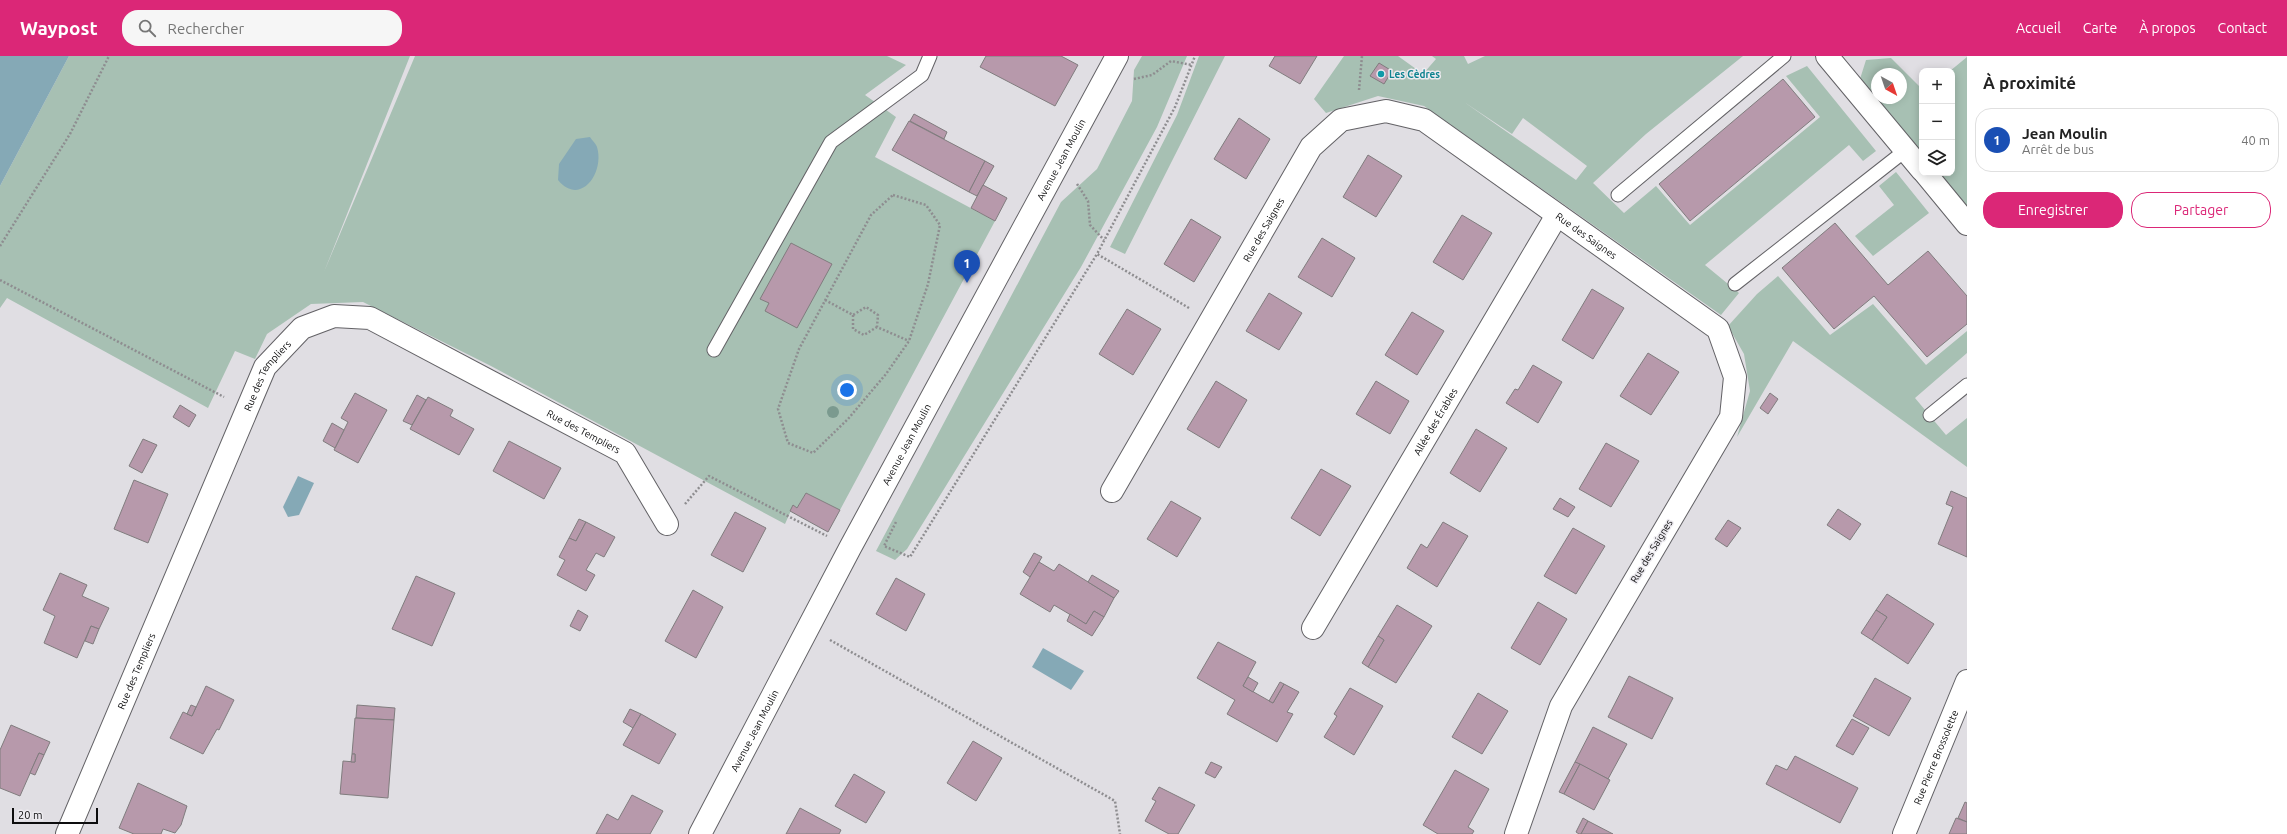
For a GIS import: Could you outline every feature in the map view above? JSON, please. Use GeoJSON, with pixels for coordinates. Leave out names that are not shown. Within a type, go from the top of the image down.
{"type":"FeatureCollection","features":[{"type":"Feature","properties":{"kind":"street","name":"Avenue Jean Moulin"},"geometry":{"type":"LineString","coordinates":[[700,834],[850,548],[1117,56]]}},
{"type":"Feature","properties":{"kind":"street"},"geometry":{"type":"LineString","coordinates":[[1827,56],[1919,166]]}},
{"type":"Feature","properties":{"kind":"street","name":"Rue des Saignes"},"geometry":{"type":"LineString","coordinates":[[1112,491],[1311,147],[1341,120],[1386,111],[1424,120],[1718,329],[1735,377],[1731,417],[1561,706],[1516,834]]}},
{"type":"Feature","properties":{"kind":"street"},"geometry":{"type":"LineString","coordinates":[[1927,176],[1967,224]]}},
{"type":"Feature","properties":{"kind":"street","name":"Allée des Érables"},"geometry":{"type":"LineString","coordinates":[[1313,628],[1557,215]]}},
{"type":"Feature","properties":{"kind":"street","name":"Rue des Templiers"},"geometry":{"type":"LineString","coordinates":[[67,834],[266,367],[302,328],[334,316],[370,318],[625,453],[667,524]]}},
{"type":"Feature","properties":{"kind":"street","name":"Rue Pierre Brossolette"},"geometry":{"type":"LineString","coordinates":[[1904,834],[1967,681]]}},
{"type":"Feature","properties":{"kind":"lane"},"geometry":{"type":"LineString","coordinates":[[714,350],[831,142],[922,75],[930,56]]}},
{"type":"Feature","properties":{"kind":"lane"},"geometry":{"type":"LineString","coordinates":[[1618,195],[1784,56]]}},
{"type":"Feature","properties":{"kind":"lane"},"geometry":{"type":"LineString","coordinates":[[1735,284],[1906,150]]}},
{"type":"Feature","properties":{"kind":"lane"},"geometry":{"type":"LineString","coordinates":[[1930,415],[1967,385]]}},
{"type":"Feature","properties":{"kind":"path"},"geometry":{"type":"LineString","coordinates":[[0,246],[70,134],[109,56]]}},
{"type":"Feature","properties":{"kind":"path"},"geometry":{"type":"LineString","coordinates":[[884,546],[910,557],[1097,254],[1175,107],[1195,56]]}},
{"type":"Feature","properties":{"kind":"path"},"geometry":{"type":"LineString","coordinates":[[1357,117],[1362,56]]}},
{"type":"Feature","properties":{"kind":"path"},"geometry":{"type":"LineString","coordinates":[[1131,80],[1152,75],[1171,61],[1192,65]]}},
{"type":"Feature","properties":{"kind":"path"},"geometry":{"type":"LineString","coordinates":[[1079,186],[1088,200],[1090,225],[1104,240]]}},
{"type":"Feature","properties":{"kind":"path"},"geometry":{"type":"LineString","coordinates":[[892,196],[926,205],[940,225],[928,284],[909,341],[886,374],[848,419],[813,453],[788,443],[778,409],[799,349],[871,215],[892,196]]}},
{"type":"Feature","properties":{"kind":"path"},"geometry":{"type":"LineString","coordinates":[[1097,254],[1210,320]]}},
{"type":"Feature","properties":{"kind":"path"},"geometry":{"type":"LineString","coordinates":[[0,280],[248,410]]}},
{"type":"Feature","properties":{"kind":"path"},"geometry":{"type":"LineString","coordinates":[[825,300],[853,315]]}},
{"type":"Feature","properties":{"kind":"path"},"geometry":{"type":"LineString","coordinates":[[853,315],[866,307],[878,315],[877,327]]}},
{"type":"Feature","properties":{"kind":"path"},"geometry":{"type":"LineString","coordinates":[[853,315],[852,329],[864,335],[877,327]]}},
{"type":"Feature","properties":{"kind":"path"},"geometry":{"type":"LineString","coordinates":[[877,327],[909,341]]}},
{"type":"Feature","properties":{"kind":"path"},"geometry":{"type":"LineString","coordinates":[[667,524],[709,476],[850,548]]}},
{"type":"Feature","properties":{"kind":"path"},"geometry":{"type":"LineString","coordinates":[[809,628],[1115,801],[1120,834]]}},
{"type":"Feature","properties":{"kind":"green space"},"geometry":{"type":"Polygon","coordinates":[[[69,56],[410,56],[324,272],[415,56],[887,56],[906,65],[865,95],[896,117],[875,157],[995,221],[840,510],[806,493],[797,508],[793,506],[785,524],[491,366],[363,302],[311,304],[267,334],[255,359],[235,351],[208,408],[7,298],[0,308],[0,186],[69,56]]]}},
{"type":"Feature","properties":{"kind":"green space"},"geometry":{"type":"Polygon","coordinates":[[[1142,56],[1187,56],[1157,127],[1081,267],[907,549],[895,560],[876,551],[1061,202],[1097,169],[1132,101],[1134,70],[1142,56]]]}},
{"type":"Feature","properties":{"kind":"green space"},"geometry":{"type":"Polygon","coordinates":[[[1199,56],[1225,56],[1125,254],[1110,247],[1177,115],[1199,56]]]}},
{"type":"Feature","properties":{"kind":"green space"},"geometry":{"type":"Polygon","coordinates":[[[1344,56],[1398,56],[1423,74],[1436,59],[1432,56],[1464,56],[1468,64],[1485,56],[1743,56],[1646,134],[1593,183],[1624,213],[1656,186],[1690,225],[1820,117],[1786,76],[1807,66],[1876,151],[1863,161],[1849,145],[1705,265],[1739,293],[1721,315],[1424,106],[1378,96],[1326,113],[1314,99],[1344,56]],[[1464,102],[1576,180],[1587,166],[1523,118],[1512,134],[1464,102]]]}},
{"type":"Feature","properties":{"kind":"green space"},"geometry":{"type":"Polygon","coordinates":[[[1967,57],[1967,207],[1941,176],[1955,176],[1955,68],[1954,68],[1967,57]]]}},
{"type":"Feature","properties":{"kind":"green space"},"geometry":{"type":"Polygon","coordinates":[[[1891,58],[1901,68],[1871,68],[1871,92],[1860,79],[1866,60],[1891,58]]]}},
{"type":"Feature","properties":{"kind":"green space"},"geometry":{"type":"Polygon","coordinates":[[[1907,74],[1919,86],[1919,149],[1881,104],[1907,104],[1907,74]]]}},
{"type":"Feature","properties":{"kind":"green space"},"geometry":{"type":"Polygon","coordinates":[[[1896,172],[1929,213],[1873,256],[1855,236],[1894,205],[1879,186],[1896,172]]]}},
{"type":"Feature","properties":{"kind":"green space"},"geometry":{"type":"Polygon","coordinates":[[[1778,276],[1830,335],[1873,304],[1926,365],[1967,331],[1967,353],[1915,398],[1946,435],[1967,418],[1967,467],[1793,341],[1737,437],[1750,391],[1744,354],[1728,326],[1757,294],[1778,276]]]}},
{"type":"Feature","properties":{"kind":"water"},"geometry":{"type":"Polygon","coordinates":[[[0,56],[69,56],[0,186],[0,56]]]}},
{"type":"Feature","properties":{"kind":"water"},"geometry":{"type":"Polygon","coordinates":[[[590,137],[597,147],[599,157],[594,176],[589,183],[582,188],[574,190],[566,187],[558,180],[559,164],[576,139],[590,137]]]}},
{"type":"Feature","properties":{"kind":"water"},"geometry":{"type":"Polygon","coordinates":[[[298,476],[314,483],[299,515],[288,517],[283,507],[298,476]]]}},
{"type":"Feature","properties":{"kind":"water"},"geometry":{"type":"Polygon","coordinates":[[[1043,648],[1084,671],[1071,690],[1032,667],[1043,648]]]}},
{"type":"Feature","properties":{"kind":"building"},"geometry":{"type":"Polygon","coordinates":[[[986,56],[1061,56],[1078,65],[1055,106],[980,67],[986,56]]]}},
{"type":"Feature","properties":{"kind":"building"},"geometry":{"type":"Polygon","coordinates":[[[1275,56],[1317,56],[1300,84],[1269,66],[1275,56]]]}},
{"type":"Feature","properties":{"kind":"building","name":"Les Cèdres"},"geometry":{"type":"Polygon","coordinates":[[[1379,63],[1392,71],[1384,84],[1370,76],[1379,63]]]}},
{"type":"Feature","properties":{"kind":"building"},"geometry":{"type":"Polygon","coordinates":[[[1783,79],[1815,117],[1690,221],[1659,184],[1783,79]]]}},
{"type":"Feature","properties":{"kind":"building"},"geometry":{"type":"Polygon","coordinates":[[[914,114],[947,132],[944,139],[910,121],[914,114]]]}},
{"type":"Feature","properties":{"kind":"building"},"geometry":{"type":"Polygon","coordinates":[[[1239,118],[1270,139],[1246,179],[1214,159],[1239,118]]]}},
{"type":"Feature","properties":{"kind":"building"},"geometry":{"type":"Polygon","coordinates":[[[909,121],[985,161],[969,192],[892,150],[909,121]]]}},
{"type":"Feature","properties":{"kind":"building"},"geometry":{"type":"Polygon","coordinates":[[[1368,155],[1402,176],[1376,217],[1343,197],[1368,155]]]}},
{"type":"Feature","properties":{"kind":"building"},"geometry":{"type":"Polygon","coordinates":[[[985,161],[994,166],[977,196],[969,192],[985,161]]]}},
{"type":"Feature","properties":{"kind":"building"},"geometry":{"type":"Polygon","coordinates":[[[983,185],[1007,198],[995,221],[971,208],[983,185]]]}},
{"type":"Feature","properties":{"kind":"building"},"geometry":{"type":"Polygon","coordinates":[[[1462,215],[1492,233],[1463,280],[1433,262],[1462,215]]]}},
{"type":"Feature","properties":{"kind":"building"},"geometry":{"type":"Polygon","coordinates":[[[1191,219],[1221,237],[1194,282],[1164,264],[1191,219]]]}},
{"type":"Feature","properties":{"kind":"building"},"geometry":{"type":"Polygon","coordinates":[[[1835,223],[1888,285],[1928,251],[1967,296],[1967,324],[1927,357],[1874,296],[1834,329],[1782,268],[1835,223]]]}},
{"type":"Feature","properties":{"kind":"building"},"geometry":{"type":"Polygon","coordinates":[[[1322,238],[1355,258],[1332,297],[1298,277],[1322,238]]]}},
{"type":"Feature","properties":{"kind":"building"},"geometry":{"type":"Polygon","coordinates":[[[791,243],[832,264],[797,328],[765,311],[769,303],[760,299],[791,243]]]}},
{"type":"Feature","properties":{"kind":"building"},"geometry":{"type":"Polygon","coordinates":[[[1592,289],[1624,308],[1593,359],[1562,340],[1592,289]]]}},
{"type":"Feature","properties":{"kind":"building"},"geometry":{"type":"Polygon","coordinates":[[[1269,293],[1302,313],[1279,350],[1246,331],[1269,293]]]}},
{"type":"Feature","properties":{"kind":"building"},"geometry":{"type":"Polygon","coordinates":[[[1127,309],[1161,329],[1133,375],[1099,354],[1127,309]]]}},
{"type":"Feature","properties":{"kind":"building"},"geometry":{"type":"Polygon","coordinates":[[[1412,312],[1444,331],[1417,375],[1385,355],[1412,312]]]}},
{"type":"Feature","properties":{"kind":"building"},"geometry":{"type":"Polygon","coordinates":[[[1648,353],[1679,372],[1651,415],[1620,396],[1648,353]]]}},
{"type":"Feature","properties":{"kind":"building"},"geometry":{"type":"Polygon","coordinates":[[[1533,365],[1562,382],[1538,423],[1506,403],[1515,389],[1518,390],[1533,365]]]}},
{"type":"Feature","properties":{"kind":"building"},"geometry":{"type":"Polygon","coordinates":[[[1216,381],[1247,400],[1219,448],[1187,429],[1216,381]]]}},
{"type":"Feature","properties":{"kind":"building"},"geometry":{"type":"Polygon","coordinates":[[[1376,381],[1409,401],[1390,434],[1356,414],[1376,381]]]}},
{"type":"Feature","properties":{"kind":"building"},"geometry":{"type":"Polygon","coordinates":[[[355,393],[387,410],[358,463],[334,450],[348,422],[341,418],[355,393]]]}},
{"type":"Feature","properties":{"kind":"building"},"geometry":{"type":"Polygon","coordinates":[[[1770,393],[1778,399],[1768,414],[1760,408],[1770,393]]]}},
{"type":"Feature","properties":{"kind":"building"},"geometry":{"type":"Polygon","coordinates":[[[417,395],[426,400],[412,425],[403,421],[417,395]]]}},
{"type":"Feature","properties":{"kind":"building"},"geometry":{"type":"Polygon","coordinates":[[[428,397],[453,410],[450,416],[474,429],[459,455],[410,429],[428,397]]]}},
{"type":"Feature","properties":{"kind":"building"},"geometry":{"type":"Polygon","coordinates":[[[180,405],[196,415],[189,427],[173,417],[180,405]]]}},
{"type":"Feature","properties":{"kind":"building"},"geometry":{"type":"Polygon","coordinates":[[[332,423],[344,430],[335,448],[323,441],[332,423]]]}},
{"type":"Feature","properties":{"kind":"building"},"geometry":{"type":"Polygon","coordinates":[[[1476,429],[1507,448],[1480,492],[1450,473],[1476,429]]]}},
{"type":"Feature","properties":{"kind":"building"},"geometry":{"type":"Polygon","coordinates":[[[143,439],[157,445],[142,473],[129,466],[143,439]]]}},
{"type":"Feature","properties":{"kind":"building"},"geometry":{"type":"Polygon","coordinates":[[[509,441],[561,468],[544,499],[493,471],[509,441]]]}},
{"type":"Feature","properties":{"kind":"building"},"geometry":{"type":"Polygon","coordinates":[[[1606,443],[1639,461],[1611,507],[1579,489],[1606,443]]]}},
{"type":"Feature","properties":{"kind":"building"},"geometry":{"type":"Polygon","coordinates":[[[1321,469],[1351,486],[1320,536],[1291,518],[1321,469]]]}},
{"type":"Feature","properties":{"kind":"building"},"geometry":{"type":"Polygon","coordinates":[[[134,480],[168,494],[148,543],[114,529],[134,480]]]}},
{"type":"Feature","properties":{"kind":"building"},"geometry":{"type":"Polygon","coordinates":[[[1951,491],[1967,498],[1967,557],[1938,544],[1953,507],[1946,504],[1951,491]]]}},
{"type":"Feature","properties":{"kind":"building"},"geometry":{"type":"Polygon","coordinates":[[[806,493],[840,510],[828,532],[790,511],[793,505],[797,508],[806,493]]]}},
{"type":"Feature","properties":{"kind":"building"},"geometry":{"type":"Polygon","coordinates":[[[1560,498],[1575,507],[1568,517],[1553,509],[1560,498]]]}},
{"type":"Feature","properties":{"kind":"building"},"geometry":{"type":"Polygon","coordinates":[[[1171,501],[1201,518],[1177,557],[1147,539],[1171,501]]]}},
{"type":"Feature","properties":{"kind":"building"},"geometry":{"type":"Polygon","coordinates":[[[1838,509],[1861,524],[1850,540],[1827,525],[1838,509]]]}},
{"type":"Feature","properties":{"kind":"building"},"geometry":{"type":"Polygon","coordinates":[[[735,512],[766,528],[743,572],[711,555],[735,512]]]}},
{"type":"Feature","properties":{"kind":"building"},"geometry":{"type":"Polygon","coordinates":[[[579,519],[586,522],[576,541],[569,538],[579,519]]]}},
{"type":"Feature","properties":{"kind":"building"},"geometry":{"type":"Polygon","coordinates":[[[1728,520],[1741,528],[1727,547],[1715,539],[1728,520]]]}},
{"type":"Feature","properties":{"kind":"building"},"geometry":{"type":"Polygon","coordinates":[[[586,522],[615,537],[604,557],[596,553],[586,570],[595,575],[586,591],[557,575],[565,560],[559,557],[569,538],[576,541],[586,522]]]}},
{"type":"Feature","properties":{"kind":"building"},"geometry":{"type":"Polygon","coordinates":[[[1443,522],[1468,536],[1437,587],[1407,568],[1421,544],[1427,548],[1443,522]]]}},
{"type":"Feature","properties":{"kind":"building"},"geometry":{"type":"Polygon","coordinates":[[[1573,528],[1605,546],[1576,594],[1544,576],[1573,528]]]}},
{"type":"Feature","properties":{"kind":"building"},"geometry":{"type":"Polygon","coordinates":[[[1034,553],[1042,557],[1030,577],[1023,572],[1034,553]]]}},
{"type":"Feature","properties":{"kind":"building"},"geometry":{"type":"Polygon","coordinates":[[[1039,562],[1054,571],[1059,564],[1114,598],[1104,617],[1094,611],[1086,624],[1054,605],[1050,612],[1020,594],[1039,562]]]}},
{"type":"Feature","properties":{"kind":"building"},"geometry":{"type":"Polygon","coordinates":[[[60,573],[87,585],[82,596],[109,608],[99,629],[91,626],[77,658],[44,643],[55,616],[43,610],[60,573]]]}},
{"type":"Feature","properties":{"kind":"building"},"geometry":{"type":"Polygon","coordinates":[[[1092,575],[1119,591],[1114,598],[1088,582],[1092,575]]]}},
{"type":"Feature","properties":{"kind":"building"},"geometry":{"type":"Polygon","coordinates":[[[416,576],[455,593],[432,646],[392,629],[416,576]]]}},
{"type":"Feature","properties":{"kind":"building"},"geometry":{"type":"Polygon","coordinates":[[[896,578],[925,594],[906,631],[876,614],[896,578]]]}},
{"type":"Feature","properties":{"kind":"building"},"geometry":{"type":"Polygon","coordinates":[[[693,590],[723,607],[696,658],[665,641],[693,590]]]}},
{"type":"Feature","properties":{"kind":"building"},"geometry":{"type":"Polygon","coordinates":[[[1887,594],[1934,624],[1908,664],[1872,640],[1887,617],[1876,610],[1887,594]]]}},
{"type":"Feature","properties":{"kind":"building"},"geometry":{"type":"Polygon","coordinates":[[[1538,602],[1567,619],[1540,665],[1511,648],[1538,602]]]}},
{"type":"Feature","properties":{"kind":"building"},"geometry":{"type":"Polygon","coordinates":[[[1397,605],[1432,626],[1396,683],[1368,667],[1384,640],[1378,636],[1397,605]]]}},
{"type":"Feature","properties":{"kind":"building"},"geometry":{"type":"Polygon","coordinates":[[[578,610],[588,616],[580,631],[570,626],[578,610]]]}},
{"type":"Feature","properties":{"kind":"building"},"geometry":{"type":"Polygon","coordinates":[[[1876,610],[1887,617],[1872,640],[1861,633],[1876,610]]]}},
{"type":"Feature","properties":{"kind":"building"},"geometry":{"type":"Polygon","coordinates":[[[1094,611],[1104,617],[1092,636],[1067,621],[1070,614],[1086,624],[1094,611]]]}},
{"type":"Feature","properties":{"kind":"building"},"geometry":{"type":"Polygon","coordinates":[[[91,626],[99,629],[93,644],[85,641],[91,626]]]}},
{"type":"Feature","properties":{"kind":"building"},"geometry":{"type":"Polygon","coordinates":[[[1378,636],[1384,640],[1368,667],[1362,663],[1378,636]]]}},
{"type":"Feature","properties":{"kind":"building"},"geometry":{"type":"Polygon","coordinates":[[[1218,642],[1256,662],[1243,686],[1273,703],[1284,684],[1299,692],[1287,712],[1293,714],[1277,742],[1227,714],[1235,700],[1197,678],[1218,642]]]}},
{"type":"Feature","properties":{"kind":"building"},"geometry":{"type":"Polygon","coordinates":[[[1629,676],[1673,698],[1652,739],[1608,717],[1629,676]]]}},
{"type":"Feature","properties":{"kind":"building"},"geometry":{"type":"Polygon","coordinates":[[[1248,677],[1258,683],[1253,692],[1243,686],[1248,677]]]}},
{"type":"Feature","properties":{"kind":"building"},"geometry":{"type":"Polygon","coordinates":[[[1875,678],[1911,698],[1889,736],[1853,716],[1875,678]]]}},
{"type":"Feature","properties":{"kind":"building"},"geometry":{"type":"Polygon","coordinates":[[[1280,682],[1284,684],[1273,703],[1269,701],[1280,682]]]}},
{"type":"Feature","properties":{"kind":"building"},"geometry":{"type":"Polygon","coordinates":[[[206,686],[234,700],[219,730],[217,729],[203,754],[170,738],[183,712],[192,716],[206,686]]]}},
{"type":"Feature","properties":{"kind":"building"},"geometry":{"type":"Polygon","coordinates":[[[1350,688],[1383,706],[1354,755],[1324,737],[1337,716],[1334,714],[1350,688]]]}},
{"type":"Feature","properties":{"kind":"building"},"geometry":{"type":"Polygon","coordinates":[[[1478,693],[1508,711],[1482,754],[1452,737],[1478,693]]]}},
{"type":"Feature","properties":{"kind":"building"},"geometry":{"type":"Polygon","coordinates":[[[191,705],[196,707],[192,716],[187,714],[191,705]]]}},
{"type":"Feature","properties":{"kind":"building"},"geometry":{"type":"Polygon","coordinates":[[[357,705],[395,708],[394,720],[356,718],[357,705]]]}},
{"type":"Feature","properties":{"kind":"building"},"geometry":{"type":"Polygon","coordinates":[[[630,709],[641,714],[633,728],[623,722],[630,709]]]}},
{"type":"Feature","properties":{"kind":"building"},"geometry":{"type":"Polygon","coordinates":[[[641,714],[676,734],[659,764],[623,745],[641,714]]]}},
{"type":"Feature","properties":{"kind":"building"},"geometry":{"type":"Polygon","coordinates":[[[355,718],[394,720],[388,798],[340,794],[343,761],[355,762],[355,754],[352,754],[355,718]]]}},
{"type":"Feature","properties":{"kind":"building"},"geometry":{"type":"Polygon","coordinates":[[[1852,719],[1869,728],[1853,755],[1836,746],[1852,719]]]}},
{"type":"Feature","properties":{"kind":"building"},"geometry":{"type":"Polygon","coordinates":[[[11,725],[50,742],[44,755],[39,753],[20,796],[0,788],[0,750],[11,725]]]}},
{"type":"Feature","properties":{"kind":"building"},"geometry":{"type":"Polygon","coordinates":[[[1593,727],[1627,744],[1608,779],[1575,762],[1593,727]]]}},
{"type":"Feature","properties":{"kind":"building"},"geometry":{"type":"Polygon","coordinates":[[[973,741],[1002,758],[976,801],[947,783],[973,741]]]}},
{"type":"Feature","properties":{"kind":"building"},"geometry":{"type":"Polygon","coordinates":[[[39,753],[44,755],[35,775],[30,773],[39,753]]]}},
{"type":"Feature","properties":{"kind":"building"},"geometry":{"type":"Polygon","coordinates":[[[352,754],[355,754],[355,762],[351,762],[352,754]]]}},
{"type":"Feature","properties":{"kind":"building"},"geometry":{"type":"Polygon","coordinates":[[[1795,756],[1858,788],[1840,823],[1766,784],[1776,765],[1787,770],[1795,756]]]}},
{"type":"Feature","properties":{"kind":"building"},"geometry":{"type":"Polygon","coordinates":[[[1211,762],[1222,767],[1215,778],[1205,773],[1211,762]]]}},
{"type":"Feature","properties":{"kind":"building"},"geometry":{"type":"Polygon","coordinates":[[[1575,762],[1580,764],[1564,794],[1559,792],[1575,762]]]}},
{"type":"Feature","properties":{"kind":"building"},"geometry":{"type":"Polygon","coordinates":[[[1580,764],[1610,780],[1594,810],[1564,794],[1580,764]]]}},
{"type":"Feature","properties":{"kind":"building"},"geometry":{"type":"Polygon","coordinates":[[[1455,770],[1489,789],[1468,827],[1474,831],[1472,834],[1438,834],[1423,825],[1455,770]]]}},
{"type":"Feature","properties":{"kind":"building"},"geometry":{"type":"Polygon","coordinates":[[[854,774],[885,792],[866,823],[835,806],[854,774]]]}},
{"type":"Feature","properties":{"kind":"building"},"geometry":{"type":"Polygon","coordinates":[[[138,783],[187,806],[181,825],[175,833],[163,829],[161,834],[134,834],[119,828],[138,783]]]}},
{"type":"Feature","properties":{"kind":"building"},"geometry":{"type":"Polygon","coordinates":[[[1159,787],[1195,805],[1178,834],[1169,834],[1145,821],[1156,801],[1152,799],[1159,787]]]}},
{"type":"Feature","properties":{"kind":"building"},"geometry":{"type":"Polygon","coordinates":[[[632,795],[663,811],[650,834],[596,834],[607,814],[618,820],[632,795]]]}},
{"type":"Feature","properties":{"kind":"building"},"geometry":{"type":"Polygon","coordinates":[[[1965,802],[1967,803],[1967,822],[1958,818],[1965,802]]]}},
{"type":"Feature","properties":{"kind":"building"},"geometry":{"type":"Polygon","coordinates":[[[800,808],[841,830],[839,834],[786,834],[800,808]]]}},
{"type":"Feature","properties":{"kind":"building"},"geometry":{"type":"Polygon","coordinates":[[[1583,818],[1588,821],[1581,834],[1579,834],[1576,832],[1583,818]]]}},
{"type":"Feature","properties":{"kind":"building"},"geometry":{"type":"Polygon","coordinates":[[[1956,818],[1967,822],[1967,834],[1949,834],[1956,818]]]}},
{"type":"Feature","properties":{"kind":"building"},"geometry":{"type":"Polygon","coordinates":[[[1588,821],[1613,834],[1581,834],[1588,821]]]}},
{"type":"Feature","properties":{"kind":"place","name":"Les Cèdres"},"geometry":{"type":"Point","coordinates":[1381,74]}},
{"type":"Feature","properties":{"kind":"place","name":"Jean Moulin"},"geometry":{"type":"Point","coordinates":[967,283]}}]}
